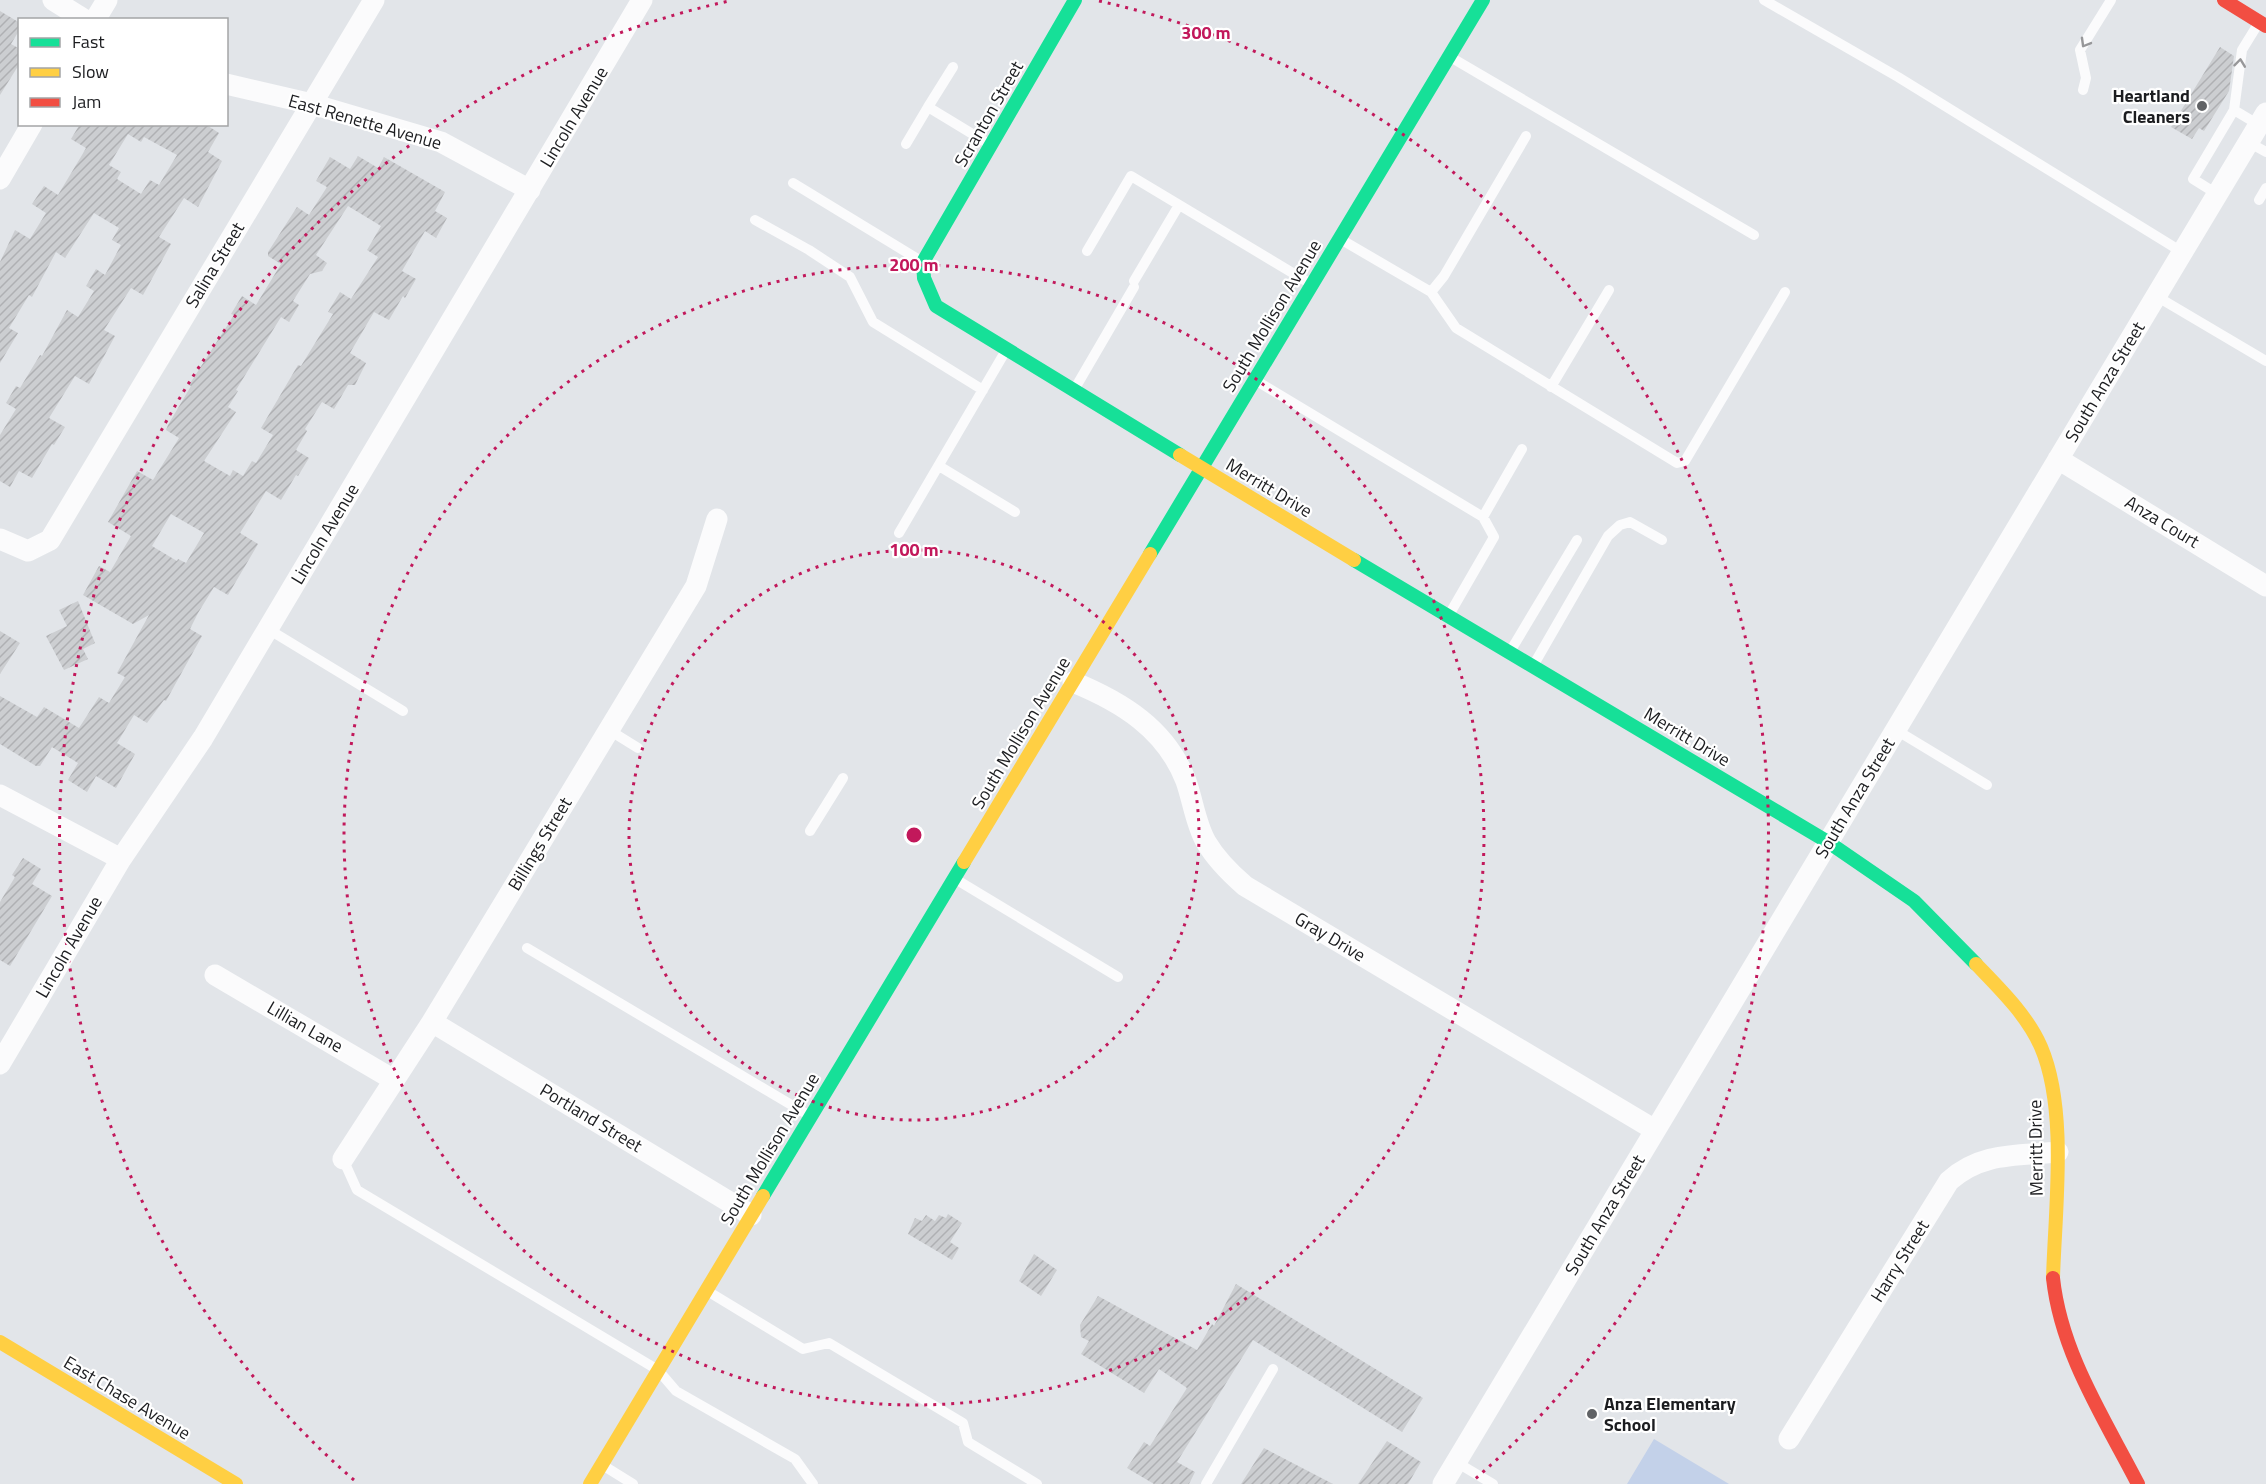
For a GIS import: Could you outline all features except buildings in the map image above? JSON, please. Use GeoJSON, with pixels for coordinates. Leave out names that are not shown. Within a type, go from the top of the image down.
{"type":"FeatureCollection","features":[{"type":"Feature","properties":{"kind":"street"},"geometry":{"type":"LineString","coordinates":[[53,0],[82,18]]}},
{"type":"Feature","properties":{"kind":"street"},"geometry":{"type":"LineString","coordinates":[[96,18],[107,0]]}},
{"type":"Feature","properties":{"kind":"street","name":"Salina Street"},"geometry":{"type":"LineString","coordinates":[[0,539],[28,551],[50,540],[374,0]]}},
{"type":"Feature","properties":{"kind":"street","name":"Lincoln Avenue"},"geometry":{"type":"LineString","coordinates":[[0,1064],[6,1040],[121,859],[204,738],[642,0]]}},
{"type":"Feature","properties":{"kind":"street","name":"Scranton Street"},"geometry":{"type":"LineString","coordinates":[[923,262],[1075,0]]}},
{"type":"Feature","properties":{"kind":"street","name":"South Mollison Avenue"},"geometry":{"type":"LineString","coordinates":[[590,1484],[1483,0]]}},
{"type":"Feature","properties":{"kind":"street"},"geometry":{"type":"LineString","coordinates":[[2224,0],[2263,24]]}},
{"type":"Feature","properties":{"kind":"street","name":"East Renette Avenue"},"geometry":{"type":"LineString","coordinates":[[228,84],[312,104],[441,142],[530,190]]}},
{"type":"Feature","properties":{"kind":"street"},"geometry":{"type":"LineString","coordinates":[[0,180],[31,126]]}},
{"type":"Feature","properties":{"kind":"street","name":"South Anza Street"},"geometry":{"type":"LineString","coordinates":[[1443,1484],[2217,194],[2260,133]]}},
{"type":"Feature","properties":{"kind":"street","name":"Merritt Drive"},"geometry":{"type":"LineString","coordinates":[[923,262],[924,278],[936,306],[1201,468],[1828,842],[1907,895],[2010,999],[2040,1045],[2052,1080],[2058,1152],[2053,1279],[2058,1315],[2070,1351],[2138,1484]]}},
{"type":"Feature","properties":{"kind":"street","name":"Anza Court"},"geometry":{"type":"LineString","coordinates":[[2058,459],[2266,586]]}},
{"type":"Feature","properties":{"kind":"street","name":"Billings Street"},"geometry":{"type":"LineString","coordinates":[[343,1159],[432,1022],[696,586],[717,519]]}},
{"type":"Feature","properties":{"kind":"street","name":"Gray Drive"},"geometry":{"type":"LineString","coordinates":[[1073,682],[1115,700],[1144,721],[1156,733],[1177,763],[1185,780],[1206,842],[1224,869],[1245,886],[1655,1130]]}},
{"type":"Feature","properties":{"kind":"street"},"geometry":{"type":"LineString","coordinates":[[0,795],[121,859]]}},
{"type":"Feature","properties":{"kind":"street","name":"Lillian Lane"},"geometry":{"type":"LineString","coordinates":[[216,975],[394,1080]]}},
{"type":"Feature","properties":{"kind":"street","name":"Portland Street"},"geometry":{"type":"LineString","coordinates":[[432,1022],[751,1215]]}},
{"type":"Feature","properties":{"kind":"street","name":"Harry Street"},"geometry":{"type":"LineString","coordinates":[[1789,1439],[1949,1181],[1965,1166],[1987,1159],[2058,1152]]}},
{"type":"Feature","properties":{"kind":"street","name":"East Chase Avenue"},"geometry":{"type":"LineString","coordinates":[[0,1342],[236,1484]]}},
{"type":"Feature","properties":{"kind":"lane"},"geometry":{"type":"LineString","coordinates":[[1764,0],[1898,77],[2182,252]]}},
{"type":"Feature","properties":{"kind":"lane"},"geometry":{"type":"LineString","coordinates":[[2083,90],[2086,78],[2080,50],[2111,0]]}},
{"type":"Feature","properties":{"kind":"lane"},"geometry":{"type":"LineString","coordinates":[[2217,194],[2193,179],[2234,110],[2242,50],[2263,24]]}},
{"type":"Feature","properties":{"kind":"lane"},"geometry":{"type":"LineString","coordinates":[[1449,56],[1754,235]]}},
{"type":"Feature","properties":{"kind":"lane"},"geometry":{"type":"LineString","coordinates":[[906,144],[953,67]]}},
{"type":"Feature","properties":{"kind":"lane"},"geometry":{"type":"LineString","coordinates":[[928,107],[992,146]]}},
{"type":"Feature","properties":{"kind":"lane"},"geometry":{"type":"LineString","coordinates":[[2234,110],[2260,133]]}},
{"type":"Feature","properties":{"kind":"lane"},"geometry":{"type":"LineString","coordinates":[[1431,292],[1444,276],[1526,136]]}},
{"type":"Feature","properties":{"kind":"lane"},"geometry":{"type":"LineString","coordinates":[[1088,251],[1131,176],[1312,284]]}},
{"type":"Feature","properties":{"kind":"lane"},"geometry":{"type":"LineString","coordinates":[[793,183],[923,262]]}},
{"type":"Feature","properties":{"kind":"lane"},"geometry":{"type":"LineString","coordinates":[[2259,200],[2266,188]]}},
{"type":"Feature","properties":{"kind":"lane"},"geometry":{"type":"LineString","coordinates":[[1073,390],[1179,205]]}},
{"type":"Feature","properties":{"kind":"lane"},"geometry":{"type":"LineString","coordinates":[[755,219],[850,277],[873,322],[983,390]]}},
{"type":"Feature","properties":{"kind":"lane"},"geometry":{"type":"LineString","coordinates":[[1339,238],[1431,292],[1456,328],[1670,460],[1685,461],[1785,292]]}},
{"type":"Feature","properties":{"kind":"lane"},"geometry":{"type":"LineString","coordinates":[[1551,387],[1609,290]]}},
{"type":"Feature","properties":{"kind":"lane"},"geometry":{"type":"LineString","coordinates":[[2156,296],[2266,361]]}},
{"type":"Feature","properties":{"kind":"lane"},"geometry":{"type":"LineString","coordinates":[[899,533],[1007,349]]}},
{"type":"Feature","properties":{"kind":"lane"},"geometry":{"type":"LineString","coordinates":[[1254,380],[1483,517],[1494,537],[1448,616]]}},
{"type":"Feature","properties":{"kind":"lane"},"geometry":{"type":"LineString","coordinates":[[1483,517],[1522,449]]}},
{"type":"Feature","properties":{"kind":"lane"},"geometry":{"type":"LineString","coordinates":[[939,466],[1016,512]]}},
{"type":"Feature","properties":{"kind":"lane"},"geometry":{"type":"LineString","coordinates":[[1533,666],[1614,531],[1620,525],[1630,522],[1662,540]]}},
{"type":"Feature","properties":{"kind":"lane"},"geometry":{"type":"LineString","coordinates":[[1509,652],[1577,540]]}},
{"type":"Feature","properties":{"kind":"lane"},"geometry":{"type":"LineString","coordinates":[[268,629],[403,711]]}},
{"type":"Feature","properties":{"kind":"lane"},"geometry":{"type":"LineString","coordinates":[[609,729],[638,747]]}},
{"type":"Feature","properties":{"kind":"lane"},"geometry":{"type":"LineString","coordinates":[[1896,730],[1987,785]]}},
{"type":"Feature","properties":{"kind":"lane"},"geometry":{"type":"LineString","coordinates":[[810,831],[843,778]]}},
{"type":"Feature","properties":{"kind":"lane"},"geometry":{"type":"LineString","coordinates":[[954,879],[1118,977]]}},
{"type":"Feature","properties":{"kind":"lane"},"geometry":{"type":"LineString","coordinates":[[526,948],[810,1116]]}},
{"type":"Feature","properties":{"kind":"lane"},"geometry":{"type":"LineString","coordinates":[[343,1159],[357,1190],[658,1370],[676,1391],[795,1459],[813,1484]]}},
{"type":"Feature","properties":{"kind":"lane"},"geometry":{"type":"LineString","coordinates":[[706,1290],[803,1349],[829,1343],[963,1423],[968,1443],[1037,1484]]}},
{"type":"Feature","properties":{"kind":"lane"},"geometry":{"type":"LineString","coordinates":[[1206,1484],[1273,1369]]}},
{"type":"Feature","properties":{"kind":"lane"},"geometry":{"type":"LineString","coordinates":[[1456,1462],[1493,1484]]}},
{"type":"Feature","properties":{"kind":"lane"},"geometry":{"type":"LineString","coordinates":[[601,1465],[633,1484]]}},
{"type":"Feature","properties":{"kind":"shaded area"},"geometry":{"type":"Polygon","coordinates":[[[1654,1439],[1729,1484],[1627,1484],[1654,1439]]]}},
{"type":"Feature","properties":{"kind":"traffic: fast"},"geometry":{"type":"LineString","coordinates":[[1075,0],[923,262],[924,278],[936,306],[1180,455]]}},
{"type":"Feature","properties":{"kind":"traffic: fast"},"geometry":{"type":"LineString","coordinates":[[1150,554],[1483,0]]}},
{"type":"Feature","properties":{"kind":"traffic: fast"},"geometry":{"type":"LineString","coordinates":[[1354,560],[1828,842],[1914,901],[1976,964]]}},
{"type":"Feature","properties":{"kind":"traffic: fast"},"geometry":{"type":"LineString","coordinates":[[763,1196],[964,862]]}},
{"type":"Feature","properties":{"kind":"traffic: slow"},"geometry":{"type":"LineString","coordinates":[[1180,455],[1354,560]]}},
{"type":"Feature","properties":{"kind":"traffic: slow"},"geometry":{"type":"LineString","coordinates":[[964,862],[1150,554]]}},
{"type":"Feature","properties":{"kind":"traffic: slow"},"geometry":{"type":"LineString","coordinates":[[1976,964],[2028,1024],[2041,1047],[2049,1072],[2055,1100],[2058,1160],[2053,1278]]}},
{"type":"Feature","properties":{"kind":"traffic: slow"},"geometry":{"type":"LineString","coordinates":[[590,1484],[763,1196]]}},
{"type":"Feature","properties":{"kind":"traffic: slow"},"geometry":{"type":"LineString","coordinates":[[0,1342],[236,1484]]}},
{"type":"Feature","properties":{"kind":"traffic: jam"},"geometry":{"type":"LineString","coordinates":[[2224,0],[2266,26]]}},
{"type":"Feature","properties":{"kind":"traffic: jam"},"geometry":{"type":"LineString","coordinates":[[2053,1278],[2058,1306],[2074,1359],[2098,1410],[2138,1484]]}},
{"type":"Feature","properties":{"kind":"place","name":"Heartland Cleaners"},"geometry":{"type":"Point","coordinates":[2202,106]}},
{"type":"Feature","properties":{"kind":"place","name":"Anza Elementary School"},"geometry":{"type":"Point","coordinates":[1592,1414]}}]}
